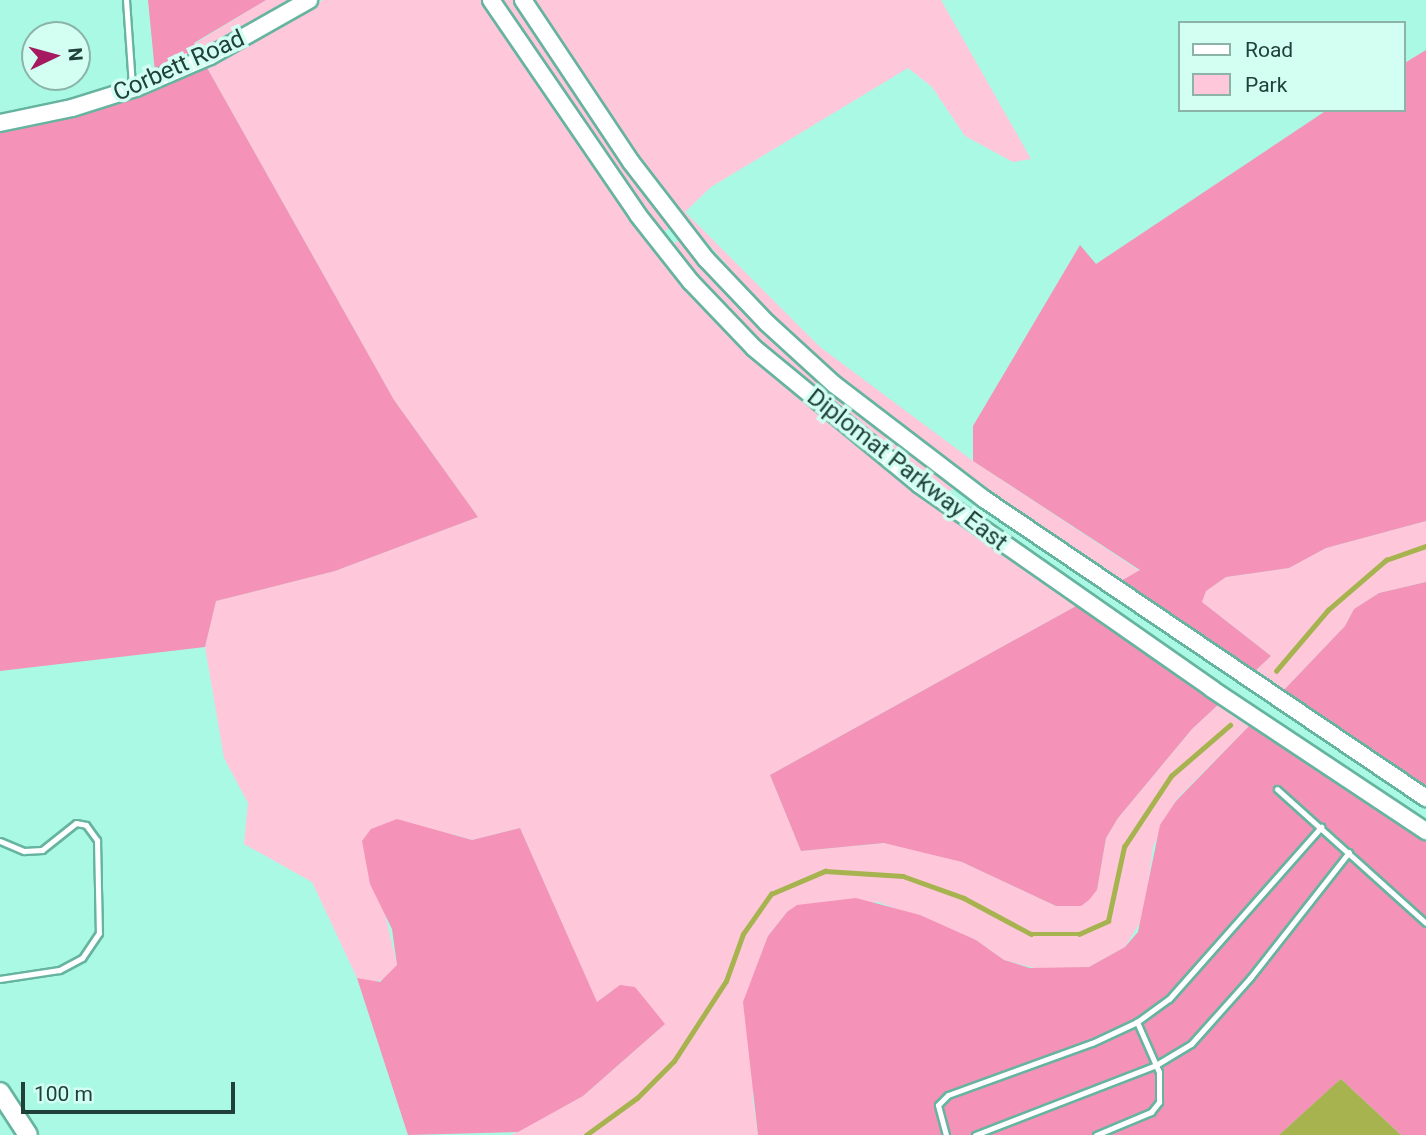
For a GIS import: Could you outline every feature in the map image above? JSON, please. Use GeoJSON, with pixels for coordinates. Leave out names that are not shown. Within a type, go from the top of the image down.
{"type":"FeatureCollection","features":[{"type":"Feature","properties":{"kind":"main road","name":"Corbett Road"},"geometry":{"type":"LineString","coordinates":[[0,123],[132,89],[211,56],[309,0]]}},
{"type":"Feature","properties":{"kind":"main road","name":"Diplomat Parkway East"},"geometry":{"type":"LineString","coordinates":[[491,0],[661,244],[754,348],[845,427],[958,512],[1426,831]]}},
{"type":"Feature","properties":{"kind":"main road","name":"Diplomat Parkway East"},"geometry":{"type":"LineString","coordinates":[[523,0],[631,162],[682,229],[729,285],[786,342],[973,490],[1426,797]]}},
{"type":"Feature","properties":{"kind":"main road"},"geometry":{"type":"LineString","coordinates":[[661,244],[682,229]]}},
{"type":"Feature","properties":{"kind":"main road"},"geometry":{"type":"LineString","coordinates":[[958,512],[973,490]]}},
{"type":"Feature","properties":{"kind":"main road"},"geometry":{"type":"LineString","coordinates":[[0,1092],[28,1135]]}},
{"type":"Feature","properties":{"kind":"lane"},"geometry":{"type":"LineString","coordinates":[[126,0],[132,89]]}},
{"type":"Feature","properties":{"kind":"lane"},"geometry":{"type":"LineString","coordinates":[[1277,789],[1426,923]]}},
{"type":"Feature","properties":{"kind":"lane"},"geometry":{"type":"LineString","coordinates":[[0,841],[24,851],[42,850],[76,823],[86,825],[97,839],[99,933],[82,958],[59,970],[0,979]]}},
{"type":"Feature","properties":{"kind":"lane"},"geometry":{"type":"LineString","coordinates":[[946,1135],[938,1105],[948,1095],[1092,1043],[1137,1021],[1169,999],[1321,827]]}},
{"type":"Feature","properties":{"kind":"lane"},"geometry":{"type":"LineString","coordinates":[[975,1135],[1156,1065],[1191,1044],[1250,978],[1349,852]]}},
{"type":"Feature","properties":{"kind":"lane"},"geometry":{"type":"LineString","coordinates":[[1096,1135],[1151,1112],[1161,1090],[1156,1065],[1137,1021]]}},
{"type":"Feature","properties":{"kind":"green space"},"geometry":{"type":"Polygon","coordinates":[[[266,0],[294,0],[199,53],[194,44],[266,0]]]}},
{"type":"Feature","properties":{"kind":"green space"},"geometry":{"type":"Polygon","coordinates":[[[323,0],[481,0],[631,219],[685,287],[748,353],[914,490],[1078,605],[770,775],[801,851],[885,843],[917,849],[962,862],[1056,906],[1081,906],[1097,890],[1106,838],[1118,818],[1192,729],[1220,703],[1251,724],[1176,800],[1153,847],[1144,916],[1125,947],[1089,967],[1046,971],[1004,960],[976,940],[878,902],[787,912],[768,936],[753,979],[753,1100],[758,1135],[511,1135],[583,1096],[665,1024],[611,991],[597,1003],[520,828],[472,840],[452,834],[384,910],[397,965],[389,978],[370,983],[357,978],[312,882],[244,844],[248,803],[224,758],[205,647],[216,601],[335,571],[478,517],[394,400],[206,66],[323,0]]]}},
{"type":"Feature","properties":{"kind":"green space"},"geometry":{"type":"Polygon","coordinates":[[[500,0],[514,0],[624,166],[671,227],[662,233],[500,0]]]}},
{"type":"Feature","properties":{"kind":"green space"},"geometry":{"type":"Polygon","coordinates":[[[533,0],[941,0],[1031,159],[1013,162],[965,136],[932,87],[908,68],[711,187],[685,212],[820,347],[973,461],[1140,571],[1121,581],[1058,541],[841,380],[773,318],[662,191],[533,0]]]}},
{"type":"Feature","properties":{"kind":"green space"},"geometry":{"type":"Polygon","coordinates":[[[680,239],[780,347],[954,486],[948,495],[850,421],[760,342],[672,245],[680,239]]]}},
{"type":"Feature","properties":{"kind":"green space"},"geometry":{"type":"Polygon","coordinates":[[[1426,521],[1426,582],[1379,593],[1354,609],[1345,626],[1283,691],[1255,671],[1271,656],[1202,602],[1206,591],[1226,577],[1289,568],[1326,548],[1426,521]]]}},
{"type":"Feature","properties":{"kind":"shaded area"},"geometry":{"type":"Polygon","coordinates":[[[148,0],[266,0],[194,43],[199,53],[155,72],[148,0]]]}},
{"type":"Feature","properties":{"kind":"shaded area"},"geometry":{"type":"Polygon","coordinates":[[[1426,50],[1426,521],[1326,548],[1289,568],[1226,577],[1206,591],[1202,602],[1271,656],[1255,671],[1121,581],[1140,570],[973,461],[973,426],[1080,245],[1096,264],[1324,112],[1405,112],[1405,63],[1426,50]]]}},
{"type":"Feature","properties":{"kind":"shaded area"},"geometry":{"type":"Polygon","coordinates":[[[206,66],[394,400],[478,517],[335,571],[216,601],[205,647],[0,671],[0,131],[106,107],[206,66]]]}},
{"type":"Feature","properties":{"kind":"shaded area"},"geometry":{"type":"Polygon","coordinates":[[[1426,582],[1426,788],[1283,691],[1345,626],[1354,609],[1379,593],[1426,582]]]}},
{"type":"Feature","properties":{"kind":"shaded area"},"geometry":{"type":"Polygon","coordinates":[[[1078,605],[1220,703],[1192,729],[1118,818],[1106,838],[1097,890],[1089,900],[1081,906],[1056,906],[962,862],[884,843],[801,851],[770,775],[1078,605]]]}},
{"type":"Feature","properties":{"kind":"shaded area"},"geometry":{"type":"Polygon","coordinates":[[[1251,724],[1426,840],[1426,1135],[1401,1135],[1341,1079],[1279,1135],[758,1135],[743,1002],[768,936],[787,912],[797,905],[856,898],[920,915],[976,940],[1004,960],[1030,968],[1089,967],[1125,947],[1138,932],[1160,825],[1176,801],[1251,724]]]}},
{"type":"Feature","properties":{"kind":"shaded area"},"geometry":{"type":"Polygon","coordinates":[[[397,819],[472,840],[520,828],[597,1002],[620,985],[635,987],[665,1024],[583,1096],[518,1132],[408,1135],[357,978],[380,982],[397,965],[392,929],[370,884],[362,841],[371,829],[397,819]]]}},
{"type":"Feature","properties":{"kind":"shaded area"},"geometry":{"type":"Polygon","coordinates":[[[1341,1079],[1401,1135],[1279,1135],[1334,1085],[1341,1079]]]}},
{"type":"Feature","properties":{"kind":"waterway"},"geometry":{"type":"LineString","coordinates":[[1276,671],[1328,610],[1386,560],[1426,546]]}},
{"type":"Feature","properties":{"kind":"waterway"},"geometry":{"type":"LineString","coordinates":[[586,1135],[637,1098],[674,1061],[726,981],[743,934],[771,894],[825,871],[903,876],[964,898],[1031,934],[1079,934],[1108,921],[1124,847],[1171,776],[1230,725]]}}]}
